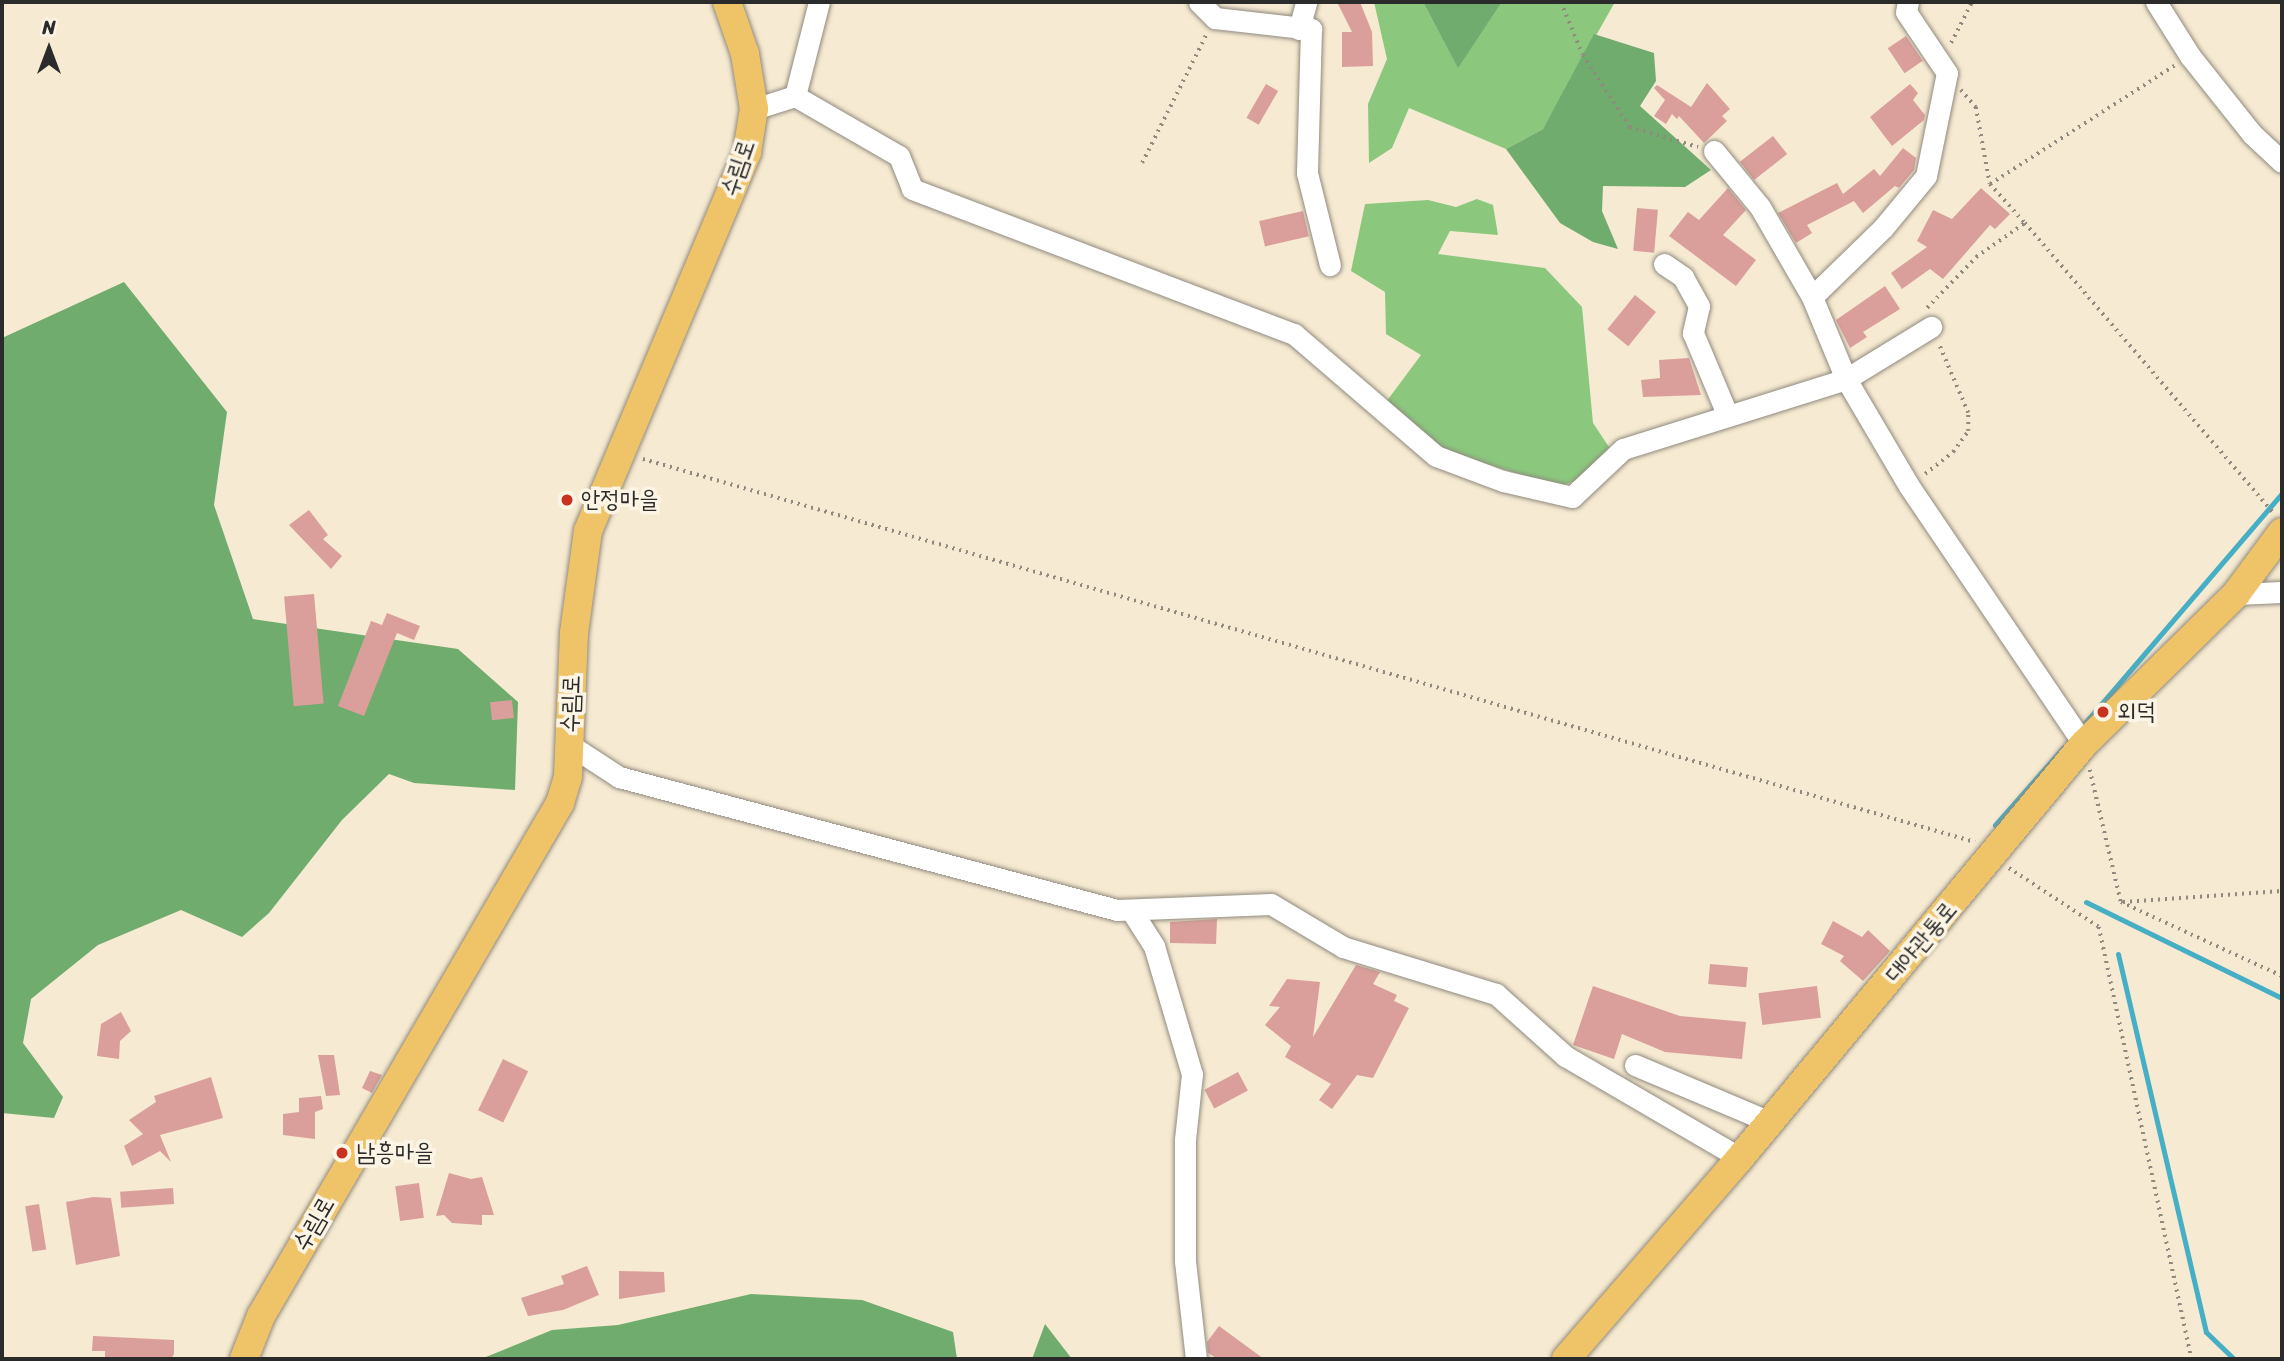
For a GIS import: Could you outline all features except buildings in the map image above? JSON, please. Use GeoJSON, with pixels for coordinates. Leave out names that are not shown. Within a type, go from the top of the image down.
{"type":"FeatureCollection","features":[{"type":"Feature","properties":{"kind":"main road","name":"수림로"},"geometry":{"type":"LineString","coordinates":[[244,1359],[261,1316],[560,803],[570,746],[574,633],[588,531],[618,452],[738,175],[754,109],[745,54],[727,2]]}},
{"type":"Feature","properties":{"kind":"main road","name":"대야관통로"},"geometry":{"type":"LineString","coordinates":[[1566,1359],[1740,1158],[1996,853],[2079,737],[2236,594],[2278,523]]}},
{"type":"Feature","properties":{"kind":"street"},"geometry":{"type":"LineString","coordinates":[[795,96],[819,2]]}},
{"type":"Feature","properties":{"kind":"street"},"geometry":{"type":"LineString","coordinates":[[1199,2],[1215,18],[1311,29],[1307,173],[1330,265]]}},
{"type":"Feature","properties":{"kind":"street"},"geometry":{"type":"LineString","coordinates":[[1299,29],[1306,2]]}},
{"type":"Feature","properties":{"kind":"street"},"geometry":{"type":"LineString","coordinates":[[1812,297],[1883,228],[1926,176],[1947,73],[1906,12],[1908,2]]}},
{"type":"Feature","properties":{"kind":"street"},"geometry":{"type":"LineString","coordinates":[[2156,2],[2190,56],[2252,134],[2282,162]]}},
{"type":"Feature","properties":{"kind":"street"},"geometry":{"type":"LineString","coordinates":[[754,109],[795,96],[899,156],[912,189],[1294,334],[1436,456],[1503,481],[1572,496],[1623,449],[1727,414],[1846,379],[1931,327]]}},
{"type":"Feature","properties":{"kind":"street"},"geometry":{"type":"LineString","coordinates":[[1714,151],[1760,207],[1812,297],[1846,379],[1909,486],[2079,737]]}},
{"type":"Feature","properties":{"kind":"street"},"geometry":{"type":"LineString","coordinates":[[1664,264],[1683,277],[1699,306],[1693,333],[1727,414]]}},
{"type":"Feature","properties":{"kind":"street"},"geometry":{"type":"LineString","coordinates":[[2236,594],[2282,592]]}},
{"type":"Feature","properties":{"kind":"street"},"geometry":{"type":"LineString","coordinates":[[570,746],[619,777],[1117,910],[1271,904],[1343,947],[1496,994],[1565,1056],[1740,1158]]}},
{"type":"Feature","properties":{"kind":"street"},"geometry":{"type":"LineString","coordinates":[[1131,909],[1154,946],[1192,1074],[1185,1139],[1185,1261],[1198,1344],[1196,1359]]}},
{"type":"Feature","properties":{"kind":"street"},"geometry":{"type":"LineString","coordinates":[[1635,1065],[1770,1122]]}},
{"type":"Feature","properties":{"kind":"path"},"geometry":{"type":"LineString","coordinates":[[1561,2],[1583,55],[1630,127],[1714,151]]}},
{"type":"Feature","properties":{"kind":"path"},"geometry":{"type":"LineString","coordinates":[[1972,2],[1946,52],[1947,73],[1976,107],[1990,184],[2265,503],[2278,523]]}},
{"type":"Feature","properties":{"kind":"path"},"geometry":{"type":"LineString","coordinates":[[1142,163],[1215,18]]}},
{"type":"Feature","properties":{"kind":"path"},"geometry":{"type":"LineString","coordinates":[[1990,184],[2190,56]]}},
{"type":"Feature","properties":{"kind":"path"},"geometry":{"type":"LineString","coordinates":[[1909,486],[1954,452],[1968,432],[1968,412],[1931,327],[1927,307],[1976,257],[2025,223]]}},
{"type":"Feature","properties":{"kind":"path"},"geometry":{"type":"LineString","coordinates":[[618,452],[1996,853],[2099,927],[2192,1359]]}},
{"type":"Feature","properties":{"kind":"path"},"geometry":{"type":"LineString","coordinates":[[2079,737],[2121,902]]}},
{"type":"Feature","properties":{"kind":"path"},"geometry":{"type":"LineString","coordinates":[[2121,902],[2282,891]]}},
{"type":"Feature","properties":{"kind":"path"},"geometry":{"type":"LineString","coordinates":[[2121,902],[2282,976]]}},
{"type":"Feature","properties":{"kind":"green space"},"geometry":{"type":"Polygon","coordinates":[[[1374,2],[1423,2],[1458,67],[1502,2],[1615,2],[1543,129],[1506,149],[1409,108],[1392,148],[1369,163],[1368,104],[1387,59],[1374,2]]]}},
{"type":"Feature","properties":{"kind":"green space"},"geometry":{"type":"Polygon","coordinates":[[[1423,2],[1502,2],[1458,68],[1423,2]]]}},
{"type":"Feature","properties":{"kind":"green space"},"geometry":{"type":"Polygon","coordinates":[[[1594,34],[1654,53],[1656,81],[1640,106],[1711,170],[1685,187],[1603,186],[1602,211],[1618,249],[1593,242],[1560,223],[1506,149],[1543,129],[1594,34]]]}},
{"type":"Feature","properties":{"kind":"green space"},"geometry":{"type":"Polygon","coordinates":[[[1477,199],[1493,205],[1498,235],[1450,231],[1438,254],[1545,268],[1582,307],[1593,423],[1611,450],[1576,480],[1560,487],[1446,451],[1386,402],[1421,355],[1386,334],[1385,292],[1351,271],[1365,204],[1428,200],[1456,207],[1477,199]]]}},
{"type":"Feature","properties":{"kind":"green space"},"geometry":{"type":"Polygon","coordinates":[[[124,282],[227,412],[214,505],[253,619],[458,649],[518,702],[515,790],[414,783],[389,774],[342,820],[269,913],[242,937],[181,910],[98,945],[31,999],[23,1043],[63,1097],[54,1118],[2,1113],[2,338],[124,282]]]}},
{"type":"Feature","properties":{"kind":"green space"},"geometry":{"type":"Polygon","coordinates":[[[751,1294],[862,1300],[953,1332],[957,1359],[481,1359],[552,1330],[618,1325],[751,1294]]]}},
{"type":"Feature","properties":{"kind":"green space"},"geometry":{"type":"Polygon","coordinates":[[[1045,1324],[1072,1359],[1032,1359],[1045,1324]]]}},
{"type":"Feature","properties":{"kind":"waterway"},"geometry":{"type":"LineString","coordinates":[[2079,730],[2282,493]]}},
{"type":"Feature","properties":{"kind":"waterway"},"geometry":{"type":"LineString","coordinates":[[1995,825],[2063,748]]}},
{"type":"Feature","properties":{"kind":"waterway"},"geometry":{"type":"LineString","coordinates":[[2086,902],[2282,998]]}},
{"type":"Feature","properties":{"kind":"waterway"},"geometry":{"type":"LineString","coordinates":[[2118,954],[2206,1332],[2234,1359]]}},
{"type":"Feature","properties":{"kind":"place","name":"안정마을"},"geometry":{"type":"Point","coordinates":[567,500]}},
{"type":"Feature","properties":{"kind":"place","name":"외덕"},"geometry":{"type":"Point","coordinates":[2103,712]}},
{"type":"Feature","properties":{"kind":"place","name":"남흥마을"},"geometry":{"type":"Point","coordinates":[342,1153]}}]}
